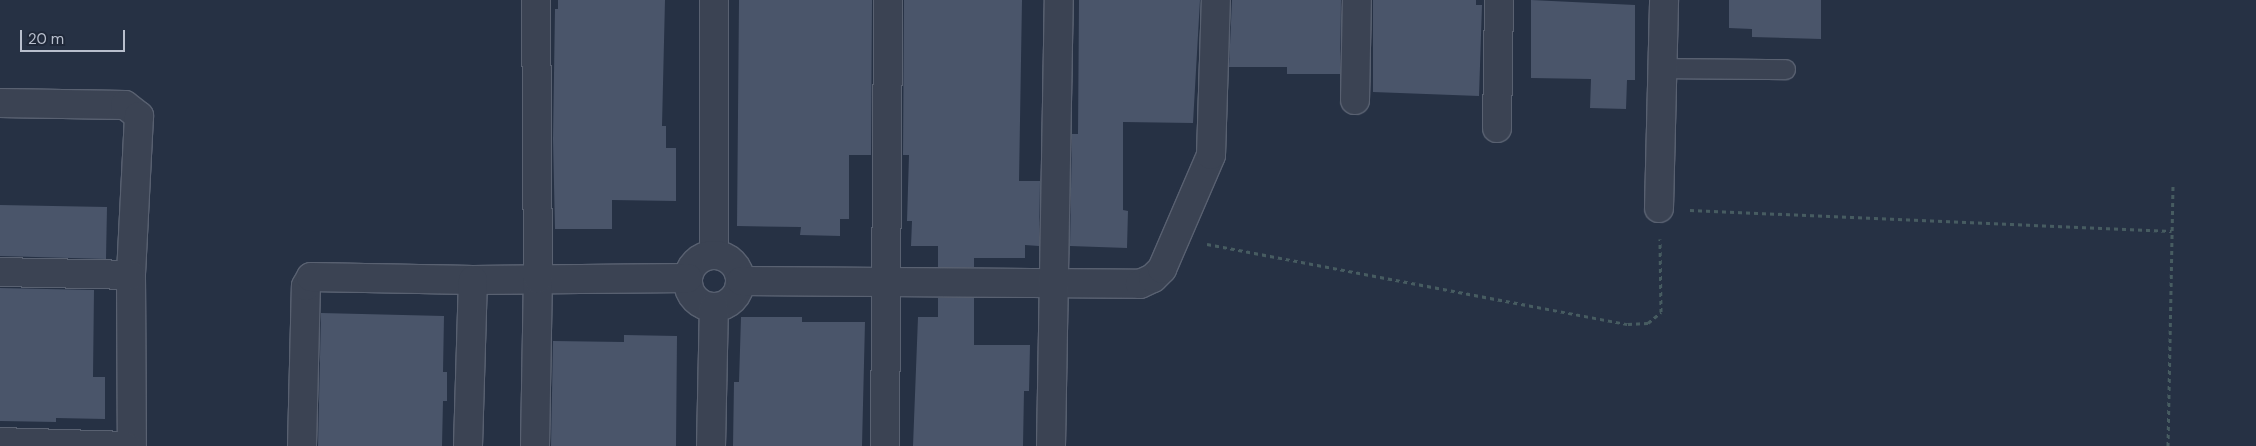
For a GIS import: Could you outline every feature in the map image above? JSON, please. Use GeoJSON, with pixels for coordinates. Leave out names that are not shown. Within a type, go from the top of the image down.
{"type":"FeatureCollection","features":[{"type":"Feature","properties":{"kind":"street"},"geometry":{"type":"LineString","coordinates":[[535,446],[538,279],[536,0]]}},
{"type":"Feature","properties":{"kind":"street"},"geometry":{"type":"LineString","coordinates":[[714,0],[714,255]]}},
{"type":"Feature","properties":{"kind":"street"},"geometry":{"type":"LineString","coordinates":[[885,446],[888,0]]}},
{"type":"Feature","properties":{"kind":"street"},"geometry":{"type":"LineString","coordinates":[[1051,446],[1060,0]]}},
{"type":"Feature","properties":{"kind":"street"},"geometry":{"type":"LineString","coordinates":[[741,281],[886,280],[1140,284],[1153,278],[1162,269],[1205,172],[1214,140],[1216,0]]}},
{"type":"Feature","properties":{"kind":"street"},"geometry":{"type":"LineString","coordinates":[[1355,100],[1357,0]]}},
{"type":"Feature","properties":{"kind":"street"},"geometry":{"type":"LineString","coordinates":[[1497,128],[1499,0]]}},
{"type":"Feature","properties":{"kind":"street"},"geometry":{"type":"LineString","coordinates":[[1660,208],[1664,0]]}},
{"type":"Feature","properties":{"kind":"street"},"geometry":{"type":"LineString","coordinates":[[0,103],[126,106],[135,111],[140,124],[131,275],[132,446]]}},
{"type":"Feature","properties":{"kind":"street"},"geometry":{"type":"LineString","coordinates":[[714,255],[732,262],[741,281],[732,299],[714,307],[694,298],[688,278],[696,261],[714,255]]}},
{"type":"Feature","properties":{"kind":"street"},"geometry":{"type":"LineString","coordinates":[[0,272],[131,275]]}},
{"type":"Feature","properties":{"kind":"street"},"geometry":{"type":"LineString","coordinates":[[302,446],[306,286],[311,277],[473,280],[688,278]]}},
{"type":"Feature","properties":{"kind":"street"},"geometry":{"type":"LineString","coordinates":[[468,446],[473,280]]}},
{"type":"Feature","properties":{"kind":"street"},"geometry":{"type":"LineString","coordinates":[[710,446],[714,307]]}},
{"type":"Feature","properties":{"kind":"street"},"geometry":{"type":"LineString","coordinates":[[0,442],[125,446]]}},
{"type":"Feature","properties":{"kind":"lane"},"geometry":{"type":"LineString","coordinates":[[1662,68],[1785,69]]}},
{"type":"Feature","properties":{"kind":"path"},"geometry":{"type":"LineString","coordinates":[[2168,446],[2173,186]]}},
{"type":"Feature","properties":{"kind":"path"},"geometry":{"type":"LineString","coordinates":[[1175,238],[1628,324],[1648,323],[1661,312],[1660,208],[2172,232]]}},
{"type":"Feature","properties":{"kind":"building"},"geometry":{"type":"Polygon","coordinates":[[[558,0],[665,0],[662,126],[666,126],[666,148],[676,148],[676,201],[612,200],[612,229],[555,229],[553,139],[555,9],[558,9],[558,0]]]}},
{"type":"Feature","properties":{"kind":"building"},"geometry":{"type":"Polygon","coordinates":[[[739,0],[872,0],[871,155],[849,155],[849,219],[840,219],[840,236],[800,235],[801,227],[737,226],[739,0]]]}},
{"type":"Feature","properties":{"kind":"building"},"geometry":{"type":"Polygon","coordinates":[[[904,0],[1022,0],[1019,181],[1040,181],[1039,246],[1025,245],[1025,258],[974,258],[974,267],[938,267],[938,246],[911,246],[912,221],[907,221],[909,155],[903,155],[904,0]]]}},
{"type":"Feature","properties":{"kind":"building"},"geometry":{"type":"Polygon","coordinates":[[[1079,0],[1200,0],[1193,123],[1123,122],[1123,210],[1128,211],[1127,248],[1070,246],[1072,134],[1078,134],[1079,0]]]}},
{"type":"Feature","properties":{"kind":"building"},"geometry":{"type":"Polygon","coordinates":[[[1232,0],[1341,0],[1340,74],[1287,74],[1287,67],[1229,67],[1232,0]]]}},
{"type":"Feature","properties":{"kind":"building"},"geometry":{"type":"Polygon","coordinates":[[[1373,0],[1476,0],[1476,5],[1482,5],[1479,96],[1373,92],[1373,0]]]}},
{"type":"Feature","properties":{"kind":"building"},"geometry":{"type":"Polygon","coordinates":[[[1531,0],[1635,5],[1635,80],[1627,80],[1626,109],[1590,108],[1591,79],[1531,78],[1531,0]]]}},
{"type":"Feature","properties":{"kind":"building"},"geometry":{"type":"Polygon","coordinates":[[[1729,0],[1821,0],[1821,39],[1752,37],[1752,29],[1729,28],[1729,0]]]}},
{"type":"Feature","properties":{"kind":"building"},"geometry":{"type":"Polygon","coordinates":[[[0,205],[107,207],[106,259],[0,256],[0,205]]]}},
{"type":"Feature","properties":{"kind":"building"},"geometry":{"type":"Polygon","coordinates":[[[0,288],[94,290],[93,377],[105,377],[105,419],[56,418],[56,422],[0,421],[0,288]]]}},
{"type":"Feature","properties":{"kind":"building"},"geometry":{"type":"Polygon","coordinates":[[[938,298],[974,298],[974,345],[1030,345],[1029,391],[1024,391],[1023,446],[913,446],[918,317],[938,317],[938,298]]]}},
{"type":"Feature","properties":{"kind":"building"},"geometry":{"type":"Polygon","coordinates":[[[321,313],[444,316],[443,372],[447,372],[447,401],[443,401],[442,446],[318,446],[321,313]]]}},
{"type":"Feature","properties":{"kind":"building"},"geometry":{"type":"Polygon","coordinates":[[[741,317],[802,317],[802,322],[865,322],[862,446],[733,446],[734,382],[739,382],[741,317]]]}},
{"type":"Feature","properties":{"kind":"building"},"geometry":{"type":"Polygon","coordinates":[[[624,335],[677,336],[676,446],[551,446],[553,341],[624,342],[624,335]]]}}]}
